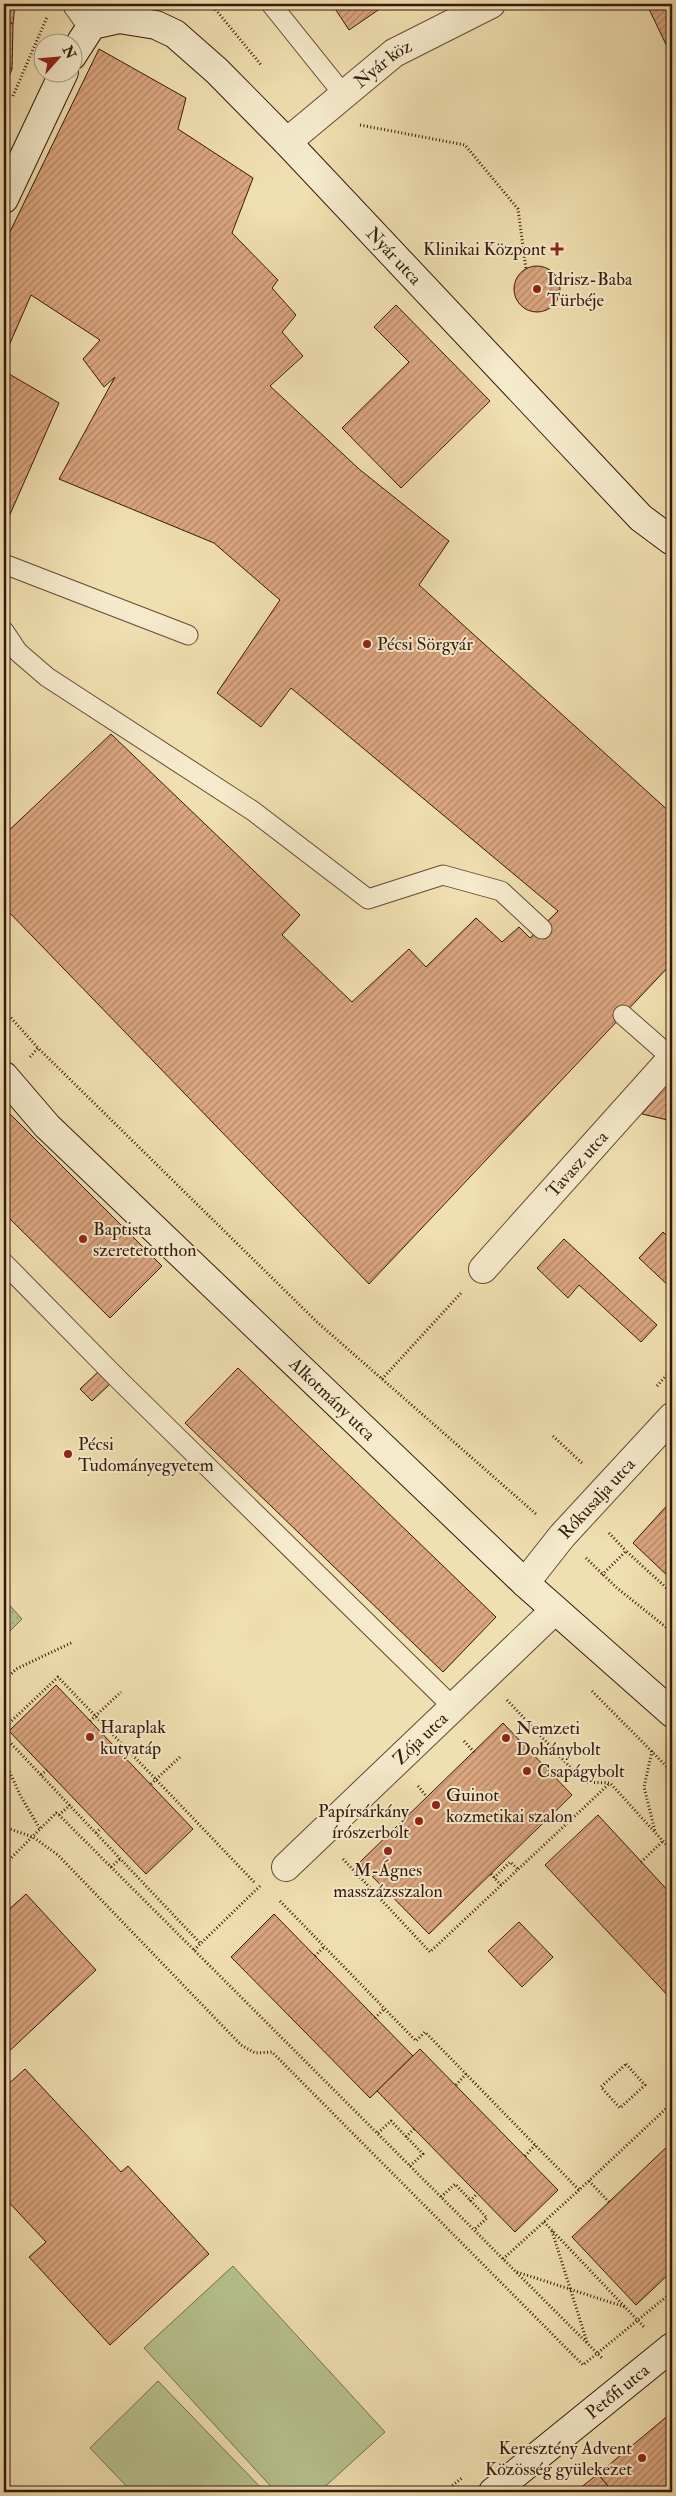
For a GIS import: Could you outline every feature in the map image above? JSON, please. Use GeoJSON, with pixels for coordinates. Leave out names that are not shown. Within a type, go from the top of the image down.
{"type":"FeatureCollection","features":[{"type":"Feature","properties":{"kind":"street"},"geometry":{"type":"LineString","coordinates":[[82,30],[109,4]]}},
{"type":"Feature","properties":{"kind":"street","name":"Nyár köz"},"geometry":{"type":"LineString","coordinates":[[287,142],[394,53],[491,4]]}},
{"type":"Feature","properties":{"kind":"street","name":"Nyár utca"},"geometry":{"type":"LineString","coordinates":[[82,30],[119,19],[156,25],[175,34],[217,71],[287,142],[641,518],[672,541]]}},
{"type":"Feature","properties":{"kind":"street"},"geometry":{"type":"LineString","coordinates":[[4,199],[59,82]]}},
{"type":"Feature","properties":{"kind":"street","name":"Tavasz utca"},"geometry":{"type":"LineString","coordinates":[[482,1269],[672,1058]]}},
{"type":"Feature","properties":{"kind":"street","name":"Alkotmány utca"},"geometry":{"type":"LineString","coordinates":[[6,1079],[47,1126],[525,1583],[672,1713]]}},
{"type":"Feature","properties":{"kind":"street","name":"Rókusalja utca"},"geometry":{"type":"LineString","coordinates":[[525,1583],[562,1536],[672,1417]]}},
{"type":"Feature","properties":{"kind":"street","name":"Zója utca"},"geometry":{"type":"LineString","coordinates":[[286,1867],[555,1610]]}},
{"type":"Feature","properties":{"kind":"street","name":"Petőfi utca"},"geometry":{"type":"LineString","coordinates":[[494,2492],[672,2347]]}},
{"type":"Feature","properties":{"kind":"lane"},"geometry":{"type":"LineString","coordinates":[[271,4],[344,95]]}},
{"type":"Feature","properties":{"kind":"lane"},"geometry":{"type":"LineString","coordinates":[[4,564],[188,635]]}},
{"type":"Feature","properties":{"kind":"lane"},"geometry":{"type":"LineString","coordinates":[[4,631],[18,652],[47,677],[253,811],[368,900],[443,875],[500,891],[542,929]]}},
{"type":"Feature","properties":{"kind":"lane"},"geometry":{"type":"LineString","coordinates":[[623,1015],[672,1058]]}},
{"type":"Feature","properties":{"kind":"lane"},"geometry":{"type":"LineString","coordinates":[[4,1263],[121,1382],[453,1707]]}},
{"type":"Feature","properties":{"kind":"path"},"geometry":{"type":"LineString","coordinates":[[11,100],[48,14],[82,30]]}},
{"type":"Feature","properties":{"kind":"path"},"geometry":{"type":"LineString","coordinates":[[359,124],[465,145],[518,209],[526,270]]}},
{"type":"Feature","properties":{"kind":"path"},"geometry":{"type":"LineString","coordinates":[[4,1010],[38,1048],[317,1322],[562,1536],[602,1574],[672,1632]]}},
{"type":"Feature","properties":{"kind":"path"},"geometry":{"type":"LineString","coordinates":[[6,1079],[38,1048]]}},
{"type":"Feature","properties":{"kind":"path"},"geometry":{"type":"LineString","coordinates":[[382,1380],[482,1269]]}},
{"type":"Feature","properties":{"kind":"path"},"geometry":{"type":"LineString","coordinates":[[553,1436],[583,1464]]}},
{"type":"Feature","properties":{"kind":"path"},"geometry":{"type":"LineString","coordinates":[[605,1529],[672,1593]]}},
{"type":"Feature","properties":{"kind":"path"},"geometry":{"type":"LineString","coordinates":[[602,1574],[626,1551]]}},
{"type":"Feature","properties":{"kind":"path"},"geometry":{"type":"LineString","coordinates":[[4,1681],[16,1669],[73,1642]]}},
{"type":"Feature","properties":{"kind":"path"},"geometry":{"type":"LineString","coordinates":[[4,1728],[58,1677],[259,1887],[265,1888]]}},
{"type":"Feature","properties":{"kind":"path"},"geometry":{"type":"LineString","coordinates":[[90,1721],[121,1692]]}},
{"type":"Feature","properties":{"kind":"path"},"geometry":{"type":"LineString","coordinates":[[504,1698],[584,1782],[610,1783],[672,1851]]}},
{"type":"Feature","properties":{"kind":"path"},"geometry":{"type":"LineString","coordinates":[[4,1736],[200,1943]]}},
{"type":"Feature","properties":{"kind":"path"},"geometry":{"type":"LineString","coordinates":[[455,1745],[462,1738],[474,1752]]}},
{"type":"Feature","properties":{"kind":"path"},"geometry":{"type":"LineString","coordinates":[[652,1751],[644,1788],[655,1832]]}},
{"type":"Feature","properties":{"kind":"path"},"geometry":{"type":"LineString","coordinates":[[151,1784],[181,1756]]}},
{"type":"Feature","properties":{"kind":"path"},"geometry":{"type":"LineString","coordinates":[[4,1759],[20,1795],[40,1830]]}},
{"type":"Feature","properties":{"kind":"path"},"geometry":{"type":"LineString","coordinates":[[41,1775],[47,1770]]}},
{"type":"Feature","properties":{"kind":"path"},"geometry":{"type":"LineString","coordinates":[[415,1783],[427,1797]]}},
{"type":"Feature","properties":{"kind":"path"},"geometry":{"type":"LineString","coordinates":[[340,1855],[430,1952],[610,1783]]}},
{"type":"Feature","properties":{"kind":"path"},"geometry":{"type":"LineString","coordinates":[[59,1815],[70,1806]]}},
{"type":"Feature","properties":{"kind":"path"},"geometry":{"type":"LineString","coordinates":[[4,1865],[56,1813],[59,1815],[610,2365]]}},
{"type":"Feature","properties":{"kind":"path"},"geometry":{"type":"LineString","coordinates":[[4,1827],[33,1837],[58,1855],[241,2045],[255,2053],[272,2052],[583,2365],[672,2292]]}},
{"type":"Feature","properties":{"kind":"path"},"geometry":{"type":"LineString","coordinates":[[96,1833],[102,1828]]}},
{"type":"Feature","properties":{"kind":"path"},"geometry":{"type":"LineString","coordinates":[[641,1862],[663,1841]]}},
{"type":"Feature","properties":{"kind":"path"},"geometry":{"type":"LineString","coordinates":[[111,1867],[120,1858]]}},
{"type":"Feature","properties":{"kind":"path"},"geometry":{"type":"LineString","coordinates":[[501,1885],[492,1876],[510,1862],[518,1869]]}},
{"type":"Feature","properties":{"kind":"path"},"geometry":{"type":"LineString","coordinates":[[194,1950],[259,1887]]}},
{"type":"Feature","properties":{"kind":"path"},"geometry":{"type":"LineString","coordinates":[[277,1897],[416,2041],[425,2032],[578,2190]]}},
{"type":"Feature","properties":{"kind":"path"},"geometry":{"type":"LineString","coordinates":[[315,1956],[324,1947]]}},
{"type":"Feature","properties":{"kind":"path"},"geometry":{"type":"LineString","coordinates":[[375,2018],[385,2008]]}},
{"type":"Feature","properties":{"kind":"path"},"geometry":{"type":"LineString","coordinates":[[626,2064],[645,2085],[620,2108],[601,2087],[626,2064]]}},
{"type":"Feature","properties":{"kind":"path"},"geometry":{"type":"LineString","coordinates":[[456,2085],[466,2074]]}},
{"type":"Feature","properties":{"kind":"path"},"geometry":{"type":"LineString","coordinates":[[503,2259],[672,2104]]}},
{"type":"Feature","properties":{"kind":"path"},"geometry":{"type":"LineString","coordinates":[[378,2133],[391,2121],[423,2154],[410,2166]]}},
{"type":"Feature","properties":{"kind":"path"},"geometry":{"type":"LineString","coordinates":[[406,2137],[414,2129]]}},
{"type":"Feature","properties":{"kind":"path"},"geometry":{"type":"LineString","coordinates":[[525,2156],[535,2145]]}},
{"type":"Feature","properties":{"kind":"path"},"geometry":{"type":"LineString","coordinates":[[589,2181],[609,2202]]}},
{"type":"Feature","properties":{"kind":"path"},"geometry":{"type":"LineString","coordinates":[[441,2197],[455,2184],[487,2218],[474,2230]]}},
{"type":"Feature","properties":{"kind":"path"},"geometry":{"type":"LineString","coordinates":[[470,2200],[477,2194]]}},
{"type":"Feature","properties":{"kind":"path"},"geometry":{"type":"LineString","coordinates":[[544,2222],[649,2332]]}},
{"type":"Feature","properties":{"kind":"path"},"geometry":{"type":"LineString","coordinates":[[552,2230],[587,2343]]}},
{"type":"Feature","properties":{"kind":"path"},"geometry":{"type":"LineString","coordinates":[[514,2271],[626,2307]]}},
{"type":"Feature","properties":{"kind":"green space"},"geometry":{"type":"Polygon","coordinates":[[[4,1599],[22,1619],[4,1637],[4,1599]]]}},
{"type":"Feature","properties":{"kind":"green space"},"geometry":{"type":"Polygon","coordinates":[[[233,2266],[385,2432],[319,2492],[276,2492],[144,2348],[233,2266]]]}},
{"type":"Feature","properties":{"kind":"green space"},"geometry":{"type":"Polygon","coordinates":[[[158,2381],[265,2492],[132,2492],[90,2448],[158,2381]]]}},
{"type":"Feature","properties":{"kind":"building"},"geometry":{"type":"Polygon","coordinates":[[[4,4],[15,4],[13,24],[4,19],[4,4]]]}},
{"type":"Feature","properties":{"kind":"building"},"geometry":{"type":"Polygon","coordinates":[[[332,4],[387,4],[349,30],[332,4]]]}},
{"type":"Feature","properties":{"kind":"building"},"geometry":{"type":"Polygon","coordinates":[[[659,4],[672,4],[672,57],[649,9],[659,4]]]}},
{"type":"Feature","properties":{"kind":"building"},"geometry":{"type":"Polygon","coordinates":[[[4,19],[13,24],[12,69],[4,65],[4,19]]]}},
{"type":"Feature","properties":{"kind":"building","name":"Pécsi Sörgyár"},"geometry":{"type":"Polygon","coordinates":[[[99,49],[186,98],[178,129],[253,178],[232,233],[278,280],[272,288],[296,315],[282,332],[303,356],[270,386],[359,469],[449,541],[419,585],[672,814],[672,963],[369,1284],[4,907],[4,835],[111,734],[300,915],[282,935],[352,1002],[409,949],[426,967],[476,918],[502,942],[519,927],[530,938],[558,911],[291,688],[261,727],[217,693],[280,600],[214,543],[59,479],[115,377],[104,387],[83,359],[100,340],[31,295],[4,357],[4,244],[99,49]]]}},
{"type":"Feature","properties":{"kind":"building"},"geometry":{"type":"Polygon","coordinates":[[[4,65],[12,69],[4,90],[4,65]]]}},
{"type":"Feature","properties":{"kind":"building","name":"Idrisz-Baba Türbéje"},"geometry":{"type":"Polygon","coordinates":[[[537,266],[550,270],[556,276],[560,289],[556,302],[550,308],[537,312],[524,308],[518,302],[514,289],[518,276],[524,270],[537,266]]]}},
{"type":"Feature","properties":{"kind":"building"},"geometry":{"type":"Polygon","coordinates":[[[396,305],[490,401],[401,488],[342,428],[409,362],[374,327],[396,305]]]}},
{"type":"Feature","properties":{"kind":"building"},"geometry":{"type":"Polygon","coordinates":[[[4,371],[59,403],[4,528],[4,371]]]}},
{"type":"Feature","properties":{"kind":"building"},"geometry":{"type":"Polygon","coordinates":[[[672,1078],[672,1121],[642,1114],[672,1078]]]}},
{"type":"Feature","properties":{"kind":"building","name":"Baptista szeretetotthon"},"geometry":{"type":"Polygon","coordinates":[[[4,1108],[162,1266],[110,1318],[4,1213],[4,1108]]]}},
{"type":"Feature","properties":{"kind":"building"},"geometry":{"type":"Polygon","coordinates":[[[663,1232],[672,1241],[672,1289],[639,1258],[663,1232]]]}},
{"type":"Feature","properties":{"kind":"building"},"geometry":{"type":"Polygon","coordinates":[[[564,1239],[657,1325],[641,1342],[579,1285],[568,1298],[537,1268],[564,1239]]]}},
{"type":"Feature","properties":{"kind":"building"},"geometry":{"type":"Polygon","coordinates":[[[672,1300],[672,1312],[667,1306],[672,1300]]]}},
{"type":"Feature","properties":{"kind":"building"},"geometry":{"type":"Polygon","coordinates":[[[238,1368],[496,1617],[443,1672],[185,1423],[238,1368]]]}},
{"type":"Feature","properties":{"kind":"building"},"geometry":{"type":"Polygon","coordinates":[[[98,1372],[110,1384],[92,1401],[80,1389],[98,1372]]]}},
{"type":"Feature","properties":{"kind":"building"},"geometry":{"type":"Polygon","coordinates":[[[672,1500],[672,1580],[633,1543],[672,1500]]]}},
{"type":"Feature","properties":{"kind":"building"},"geometry":{"type":"Polygon","coordinates":[[[56,1685],[193,1829],[146,1874],[9,1731],[56,1685]]]}},
{"type":"Feature","properties":{"kind":"building"},"geometry":{"type":"Polygon","coordinates":[[[503,1723],[572,1795],[429,1934],[359,1863],[503,1723]]]}},
{"type":"Feature","properties":{"kind":"building"},"geometry":{"type":"Polygon","coordinates":[[[598,1815],[672,1895],[672,2000],[545,1865],[598,1815]]]}},
{"type":"Feature","properties":{"kind":"building"},"geometry":{"type":"Polygon","coordinates":[[[26,1894],[96,1970],[4,2056],[4,1914],[26,1894]]]}},
{"type":"Feature","properties":{"kind":"building"},"geometry":{"type":"Polygon","coordinates":[[[274,1914],[413,2056],[370,2098],[231,1957],[274,1914]]]}},
{"type":"Feature","properties":{"kind":"building"},"geometry":{"type":"Polygon","coordinates":[[[519,1922],[553,1957],[522,1987],[488,1951],[519,1922]]]}},
{"type":"Feature","properties":{"kind":"building"},"geometry":{"type":"Polygon","coordinates":[[[420,2049],[558,2190],[515,2232],[377,2091],[420,2049]]]}},
{"type":"Feature","properties":{"kind":"building"},"geometry":{"type":"Polygon","coordinates":[[[25,2069],[121,2172],[128,2166],[209,2254],[110,2345],[29,2257],[46,2242],[4,2197],[4,2088],[25,2069]]]}},
{"type":"Feature","properties":{"kind":"building"},"geometry":{"type":"Polygon","coordinates":[[[672,2142],[672,2271],[636,2305],[572,2237],[672,2142]]]}},
{"type":"Feature","properties":{"kind":"building"},"geometry":{"type":"Polygon","coordinates":[[[670,2414],[672,2417],[672,2492],[613,2492],[598,2474],[670,2414]]]}},
{"type":"Feature","properties":{"kind":"building"},"geometry":{"type":"Polygon","coordinates":[[[598,2474],[613,2492],[575,2492],[598,2474]]]}},
{"type":"Feature","properties":{"kind":"place","name":"Klinikai Központ"},"geometry":{"type":"Point","coordinates":[557,249]}},
{"type":"Feature","properties":{"kind":"place","name":"Idrisz-Baba Türbéje"},"geometry":{"type":"Point","coordinates":[537,289]}},
{"type":"Feature","properties":{"kind":"place","name":"Pécsi Sörgyár"},"geometry":{"type":"Point","coordinates":[367,644]}},
{"type":"Feature","properties":{"kind":"place","name":"Baptista szeretetotthon"},"geometry":{"type":"Point","coordinates":[83,1239]}},
{"type":"Feature","properties":{"kind":"place","name":"Pécsi Tudományegyetem"},"geometry":{"type":"Point","coordinates":[68,1454]}},
{"type":"Feature","properties":{"kind":"place","name":"Haraplak kutyatáp"},"geometry":{"type":"Point","coordinates":[90,1737]}},
{"type":"Feature","properties":{"kind":"place","name":"Nemzeti Dohánybolt"},"geometry":{"type":"Point","coordinates":[506,1738]}},
{"type":"Feature","properties":{"kind":"place","name":"Csapágybolt"},"geometry":{"type":"Point","coordinates":[527,1771]}},
{"type":"Feature","properties":{"kind":"place","name":"Guinot kozmetikai szalon"},"geometry":{"type":"Point","coordinates":[436,1805]}},
{"type":"Feature","properties":{"kind":"place","name":"Papírsárkány írószerbolt"},"geometry":{"type":"Point","coordinates":[419,1821]}},
{"type":"Feature","properties":{"kind":"place","name":"M-Ágnes masszázsszalon"},"geometry":{"type":"Point","coordinates":[388,1851]}},
{"type":"Feature","properties":{"kind":"place","name":"Keresztény Advent Közösség gyülekezet"},"geometry":{"type":"Point","coordinates":[642,2458]}}]}
